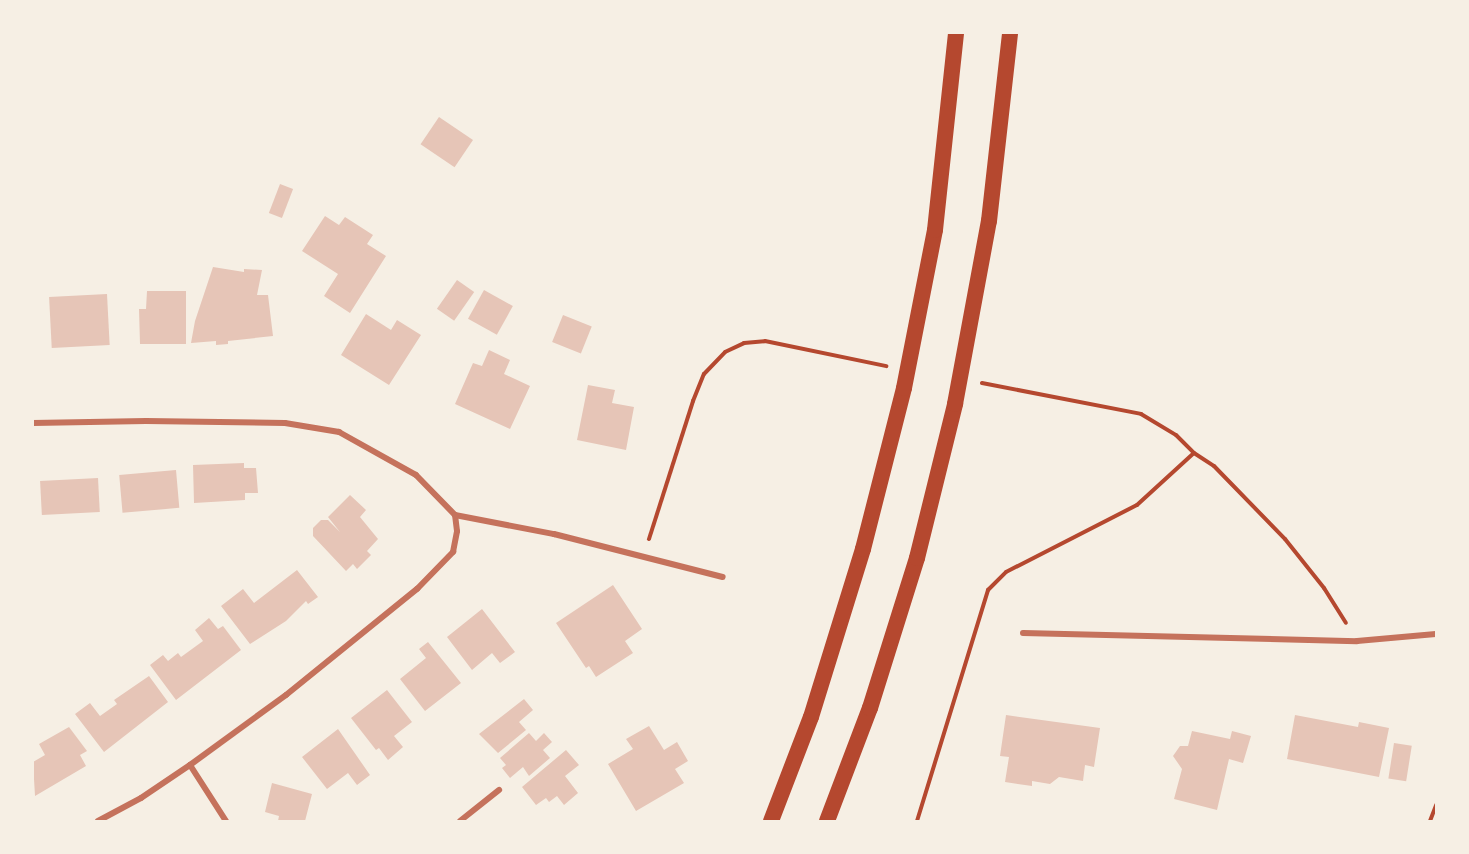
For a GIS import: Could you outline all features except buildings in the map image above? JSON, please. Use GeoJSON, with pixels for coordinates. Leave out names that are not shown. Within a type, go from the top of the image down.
{"type":"FeatureCollection","features":[{"type":"Feature","properties":{"kind":"highway"},"geometry":{"type":"LineString","coordinates":[[771,821],[822,683],[863,549],[904,388],[935,230],[956,33]]}},
{"type":"Feature","properties":{"kind":"highway"},"geometry":{"type":"LineString","coordinates":[[827,821],[870,708],[916,558],[955,404],[989,221],[1010,33]]}},
{"type":"Feature","properties":{"kind":"street"},"geometry":{"type":"LineString","coordinates":[[33,423],[158,421],[285,423],[339,432],[416,475],[443,500],[454,515],[457,531],[453,552],[436,572],[347,647],[190,765],[141,798],[98,821]]}},
{"type":"Feature","properties":{"kind":"street"},"geometry":{"type":"LineString","coordinates":[[454,515],[554,534],[723,577]]}},
{"type":"Feature","properties":{"kind":"street"},"geometry":{"type":"LineString","coordinates":[[1023,633],[1357,641],[1436,634]]}},
{"type":"Feature","properties":{"kind":"street"},"geometry":{"type":"LineString","coordinates":[[190,765],[226,821]]}},
{"type":"Feature","properties":{"kind":"street"},"geometry":{"type":"LineString","coordinates":[[460,821],[499,790]]}},
{"type":"Feature","properties":{"kind":"path"},"geometry":{"type":"LineString","coordinates":[[643,557],[693,401],[704,374],[725,352],[744,343],[765,342],[877,364]]}},
{"type":"Feature","properties":{"kind":"path"},"geometry":{"type":"LineString","coordinates":[[1019,390],[1142,414],[1176,435],[1194,453],[1214,466],[1285,539],[1324,588],[1357,641]]}},
{"type":"Feature","properties":{"kind":"path"},"geometry":{"type":"LineString","coordinates":[[1430,821],[1436,805]]}}]}
